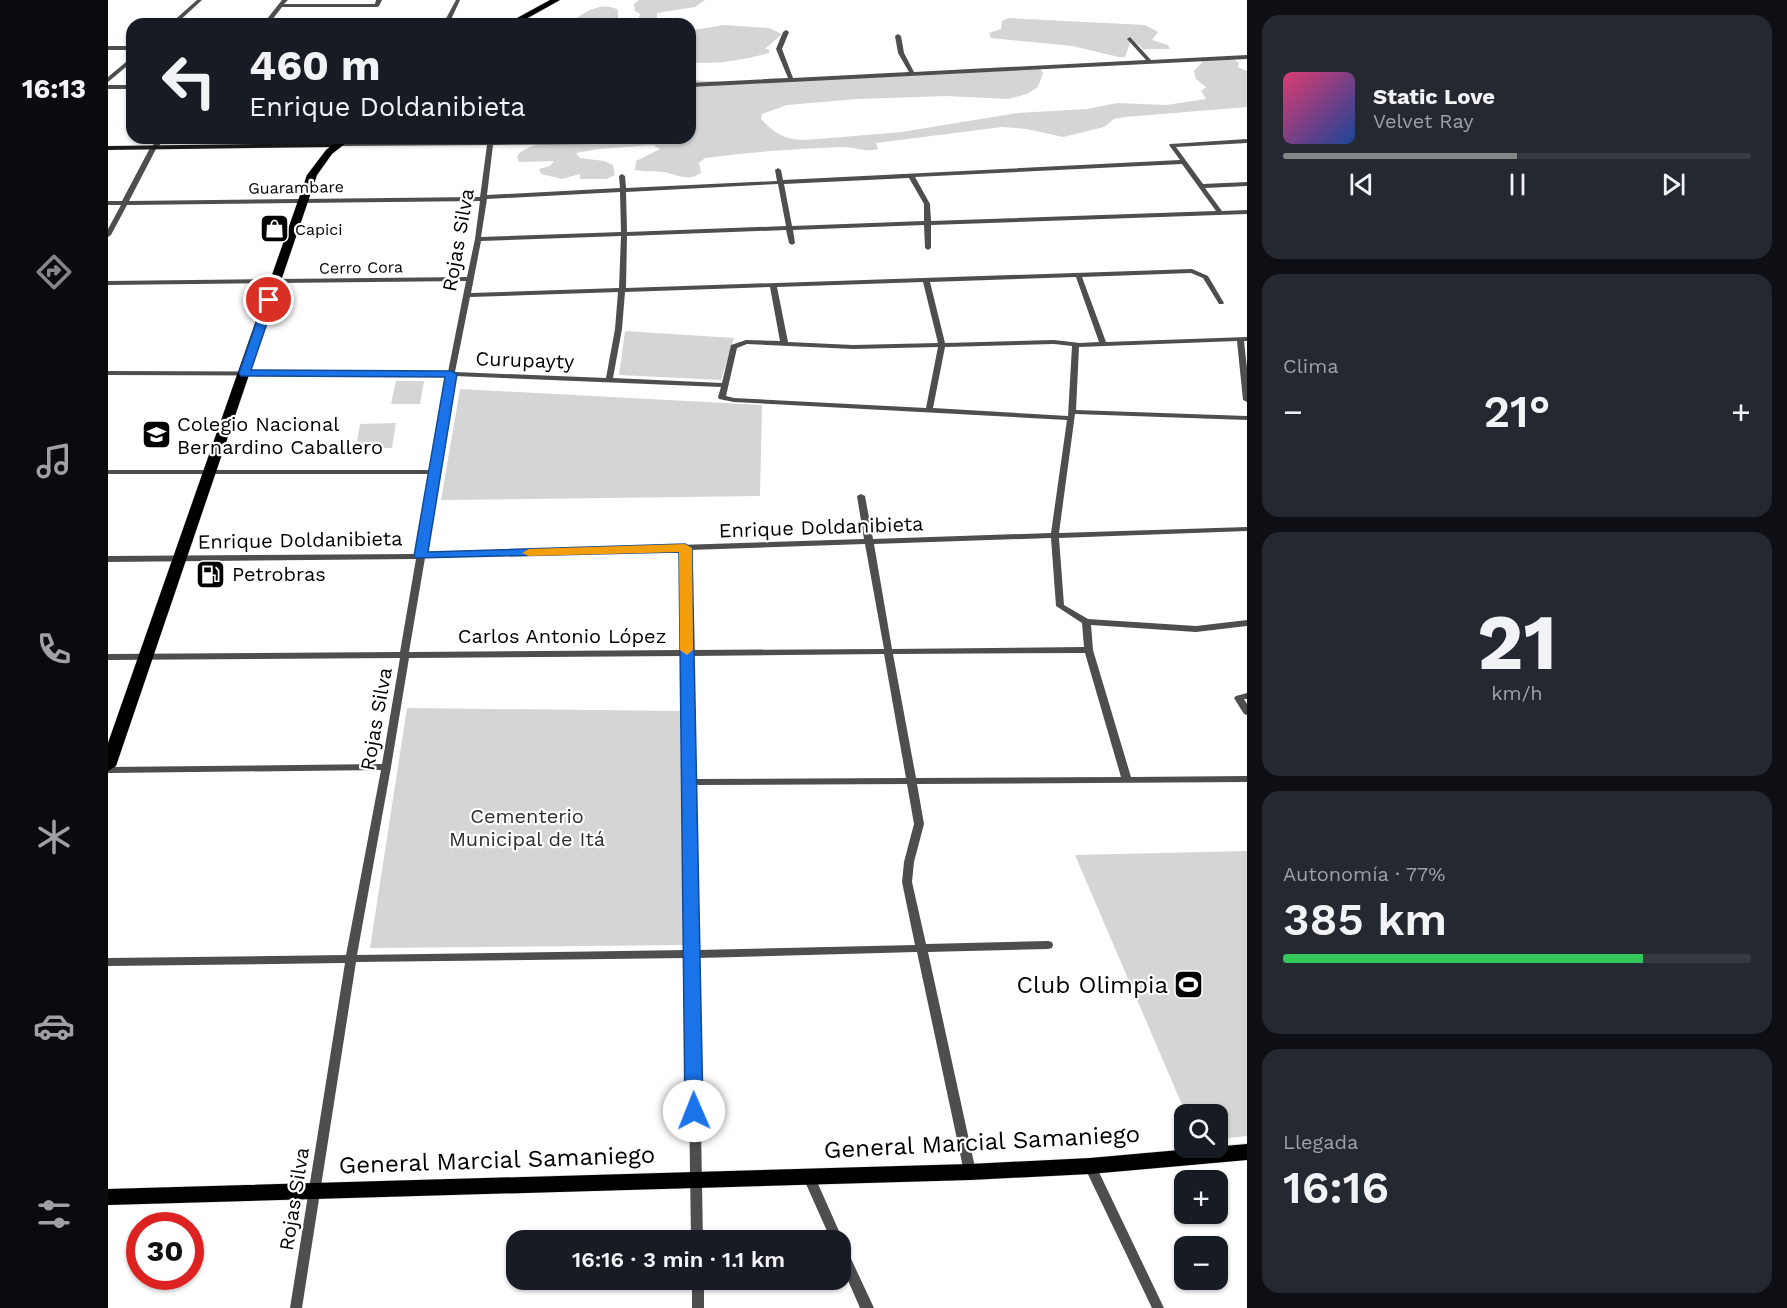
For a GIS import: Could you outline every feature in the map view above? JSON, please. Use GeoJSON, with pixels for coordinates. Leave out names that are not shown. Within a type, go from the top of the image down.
{"type":"FeatureCollection","features":[{"type":"Feature","properties":{"kind":"main road"},"geometry":{"type":"LineString","coordinates":[[521,18],[555,0]]}},
{"type":"Feature","properties":{"kind":"main road"},"geometry":{"type":"LineString","coordinates":[[108,766],[182,558],[312,175],[340,144]]}},
{"type":"Feature","properties":{"kind":"main road","name":"General Marcial Samaniego"},"geometry":{"type":"LineString","coordinates":[[108,1197],[695,1178],[970,1172],[1090,1166],[1247,1152]]}},
{"type":"Feature","properties":{"kind":"street"},"geometry":{"type":"LineString","coordinates":[[179,18],[200,0]]}},
{"type":"Feature","properties":{"kind":"street"},"geometry":{"type":"LineString","coordinates":[[271,18],[285,0]]}},
{"type":"Feature","properties":{"kind":"street"},"geometry":{"type":"LineString","coordinates":[[449,18],[458,0]]}},
{"type":"Feature","properties":{"kind":"street"},"geometry":{"type":"LineString","coordinates":[[280,6],[377,5],[379,1]]}},
{"type":"Feature","properties":{"kind":"street"},"geometry":{"type":"LineString","coordinates":[[786,32],[779,49],[791,79]]}},
{"type":"Feature","properties":{"kind":"street"},"geometry":{"type":"LineString","coordinates":[[898,36],[901,53],[912,73]]}},
{"type":"Feature","properties":{"kind":"street"},"geometry":{"type":"LineString","coordinates":[[1130,39],[1150,62]]}},
{"type":"Feature","properties":{"kind":"street"},"geometry":{"type":"LineString","coordinates":[[108,48],[126,48]]}},
{"type":"Feature","properties":{"kind":"street"},"geometry":{"type":"LineString","coordinates":[[696,85],[1247,57]]}},
{"type":"Feature","properties":{"kind":"street"},"geometry":{"type":"LineString","coordinates":[[108,80],[126,64]]}},
{"type":"Feature","properties":{"kind":"street"},"geometry":{"type":"LineString","coordinates":[[108,87],[126,87]]}},
{"type":"Feature","properties":{"kind":"street"},"geometry":{"type":"LineString","coordinates":[[1220,213],[1172,145],[1247,141]]}},
{"type":"Feature","properties":{"kind":"street"},"geometry":{"type":"LineString","coordinates":[[108,235],[157,144]]}},
{"type":"Feature","properties":{"kind":"street"},"geometry":{"type":"LineString","coordinates":[[108,148],[279,144]]}},
{"type":"Feature","properties":{"kind":"street","name":"Rojas Silva"},"geometry":{"type":"LineString","coordinates":[[296,1308],[312,1192],[351,959],[386,767],[451,374],[478,239],[492,144]]}},
{"type":"Feature","properties":{"kind":"street","name":"Guarambare"},"geometry":{"type":"LineString","coordinates":[[108,203],[484,198],[1183,162]]}},
{"type":"Feature","properties":{"kind":"street"},"geometry":{"type":"LineString","coordinates":[[778,170],[792,243]]}},
{"type":"Feature","properties":{"kind":"street"},"geometry":{"type":"LineString","coordinates":[[609,379],[616,347],[621,290],[624,234],[622,176]]}},
{"type":"Feature","properties":{"kind":"street"},"geometry":{"type":"LineString","coordinates":[[911,176],[927,204],[928,248]]}},
{"type":"Feature","properties":{"kind":"street"},"geometry":{"type":"LineString","coordinates":[[1201,186],[1247,184]]}},
{"type":"Feature","properties":{"kind":"street"},"geometry":{"type":"LineString","coordinates":[[478,239],[1247,212]]}},
{"type":"Feature","properties":{"kind":"street"},"geometry":{"type":"LineString","coordinates":[[468,295],[1078,274],[1201,273],[1210,280],[1221,303]]}},
{"type":"Feature","properties":{"kind":"street"},"geometry":{"type":"LineString","coordinates":[[1078,274],[1103,344]]}},
{"type":"Feature","properties":{"kind":"street","name":"Cerro Cora"},"geometry":{"type":"LineString","coordinates":[[108,283],[471,279]]}},
{"type":"Feature","properties":{"kind":"street"},"geometry":{"type":"LineString","coordinates":[[926,279],[942,345],[929,410]]}},
{"type":"Feature","properties":{"kind":"street"},"geometry":{"type":"LineString","coordinates":[[773,284],[784,342]]}},
{"type":"Feature","properties":{"kind":"street"},"geometry":{"type":"LineString","coordinates":[[1247,400],[1243,339],[1103,344],[1054,342],[842,346],[784,342],[738,344],[734,347],[722,397],[929,410],[1247,418]]}},
{"type":"Feature","properties":{"kind":"street"},"geometry":{"type":"LineString","coordinates":[[1076,344],[1071,415],[1055,535],[1060,606],[1086,622],[1196,628],[1247,623]]}},
{"type":"Feature","properties":{"kind":"street","name":"Curupayty"},"geometry":{"type":"LineString","coordinates":[[108,374],[451,374],[725,385]]}},
{"type":"Feature","properties":{"kind":"street"},"geometry":{"type":"LineString","coordinates":[[108,472],[434,472]]}},
{"type":"Feature","properties":{"kind":"street"},"geometry":{"type":"LineString","coordinates":[[861,496],[871,542],[919,824],[909,862],[907,882],[970,1172]]}},
{"type":"Feature","properties":{"kind":"street","name":"Enrique Doldanibieta"},"geometry":{"type":"LineString","coordinates":[[108,559],[421,556],[1247,529]]}},
{"type":"Feature","properties":{"kind":"street"},"geometry":{"type":"LineString","coordinates":[[685,548],[697,1230]]}},
{"type":"Feature","properties":{"kind":"street"},"geometry":{"type":"LineString","coordinates":[[1086,622],[1089,650],[1128,779]]}},
{"type":"Feature","properties":{"kind":"street","name":"Carlos Antonio López"},"geometry":{"type":"LineString","coordinates":[[108,657],[1089,650]]}},
{"type":"Feature","properties":{"kind":"street"},"geometry":{"type":"LineString","coordinates":[[1247,696],[1239,698],[1247,712]]}},
{"type":"Feature","properties":{"kind":"street"},"geometry":{"type":"LineString","coordinates":[[108,770],[386,767]]}},
{"type":"Feature","properties":{"kind":"street"},"geometry":{"type":"LineString","coordinates":[[688,782],[1247,779]]}},
{"type":"Feature","properties":{"kind":"street"},"geometry":{"type":"LineString","coordinates":[[108,962],[691,954],[1048,945]]}},
{"type":"Feature","properties":{"kind":"street"},"geometry":{"type":"LineString","coordinates":[[1090,1166],[1158,1308]]}},
{"type":"Feature","properties":{"kind":"street"},"geometry":{"type":"LineString","coordinates":[[808,1175],[833,1230]]}},
{"type":"Feature","properties":{"kind":"street"},"geometry":{"type":"LineString","coordinates":[[851,1272],[867,1308]]}},
{"type":"Feature","properties":{"kind":"street"},"geometry":{"type":"LineString","coordinates":[[698,1290],[698,1308]]}},
{"type":"Feature","properties":{"kind":"green space"},"geometry":{"type":"Polygon","coordinates":[[[639,0],[705,0],[695,7],[657,13],[657,18],[639,18],[640,14],[635,11],[634,4],[639,0]]]}},
{"type":"Feature","properties":{"kind":"green space"},"geometry":{"type":"Polygon","coordinates":[[[600,7],[618,10],[618,18],[576,18],[600,7]]]}},
{"type":"Feature","properties":{"kind":"green space"},"geometry":{"type":"Polygon","coordinates":[[[1008,18],[1145,25],[1158,32],[1152,40],[1168,45],[1170,49],[1143,49],[1138,44],[1130,43],[1125,57],[1119,57],[1072,46],[991,38],[989,33],[1001,29],[1002,21],[1008,18]]]}},
{"type":"Feature","properties":{"kind":"green space"},"geometry":{"type":"Polygon","coordinates":[[[724,25],[769,28],[782,34],[765,49],[769,49],[769,53],[731,61],[696,62],[696,30],[724,25]]]}},
{"type":"Feature","properties":{"kind":"green space"},"geometry":{"type":"Polygon","coordinates":[[[1233,59],[1239,63],[1238,67],[1247,71],[1247,107],[1125,117],[1114,119],[1104,127],[1063,137],[1027,129],[1002,127],[876,143],[878,149],[873,150],[841,147],[705,158],[699,163],[701,173],[691,177],[635,170],[636,161],[660,149],[653,145],[576,153],[580,158],[604,161],[613,165],[615,175],[606,179],[580,179],[580,174],[562,179],[541,174],[539,169],[550,166],[554,161],[519,162],[517,157],[526,149],[541,144],[696,144],[696,80],[743,83],[773,78],[808,79],[988,68],[1040,69],[1043,73],[1038,87],[1027,94],[1008,99],[946,96],[858,99],[787,105],[762,114],[761,119],[776,132],[792,139],[806,140],[902,132],[1017,113],[1087,109],[1117,103],[1166,105],[1206,99],[1201,91],[1206,87],[1196,79],[1194,71],[1204,60],[1233,59]]]}},
{"type":"Feature","properties":{"kind":"green space"},"geometry":{"type":"Polygon","coordinates":[[[625,331],[734,338],[721,380],[619,375],[625,331]]]}},
{"type":"Feature","properties":{"kind":"green space"},"geometry":{"type":"Polygon","coordinates":[[[396,381],[424,381],[420,404],[391,404],[396,381]]]}},
{"type":"Feature","properties":{"kind":"green space"},"geometry":{"type":"Polygon","coordinates":[[[460,389],[762,405],[760,496],[441,500],[460,389]]]}},
{"type":"Feature","properties":{"kind":"green space"},"geometry":{"type":"Polygon","coordinates":[[[396,423],[392,448],[356,448],[360,424],[396,423]]]}},
{"type":"Feature","properties":{"kind":"green space","name":"Cementerio Municipal de Itá"},"geometry":{"type":"Polygon","coordinates":[[[407,708],[680,711],[684,945],[370,948],[407,708]]]}},
{"type":"Feature","properties":{"kind":"green space","name":"Club Olimpia"},"geometry":{"type":"Polygon","coordinates":[[[1247,851],[1247,1136],[1228,1138],[1228,1104],[1182,1104],[1075,855],[1247,851]]]}},
{"type":"Feature","properties":{"kind":"slow traffic"},"geometry":{"type":"LineString","coordinates":[[529,553],[685,548],[687,650]]}},
{"type":"Feature","properties":{"kind":"place","name":"Capici"},"geometry":{"type":"Point","coordinates":[274,229]}},
{"type":"Feature","properties":{"kind":"place","name":"Colegio Nacional Bernardino Caballero"},"geometry":{"type":"Point","coordinates":[156,435]}},
{"type":"Feature","properties":{"kind":"place","name":"Petrobras"},"geometry":{"type":"Point","coordinates":[211,574]}},
{"type":"Feature","properties":{"kind":"place","name":"Club Olimpia"},"geometry":{"type":"Point","coordinates":[1189,985]}},
{"type":"Feature","properties":{"kind":"route"},"geometry":{"type":"LineString","coordinates":[[269,300],[245,373],[451,374],[421,556],[685,548],[694,1111]]}}]}
